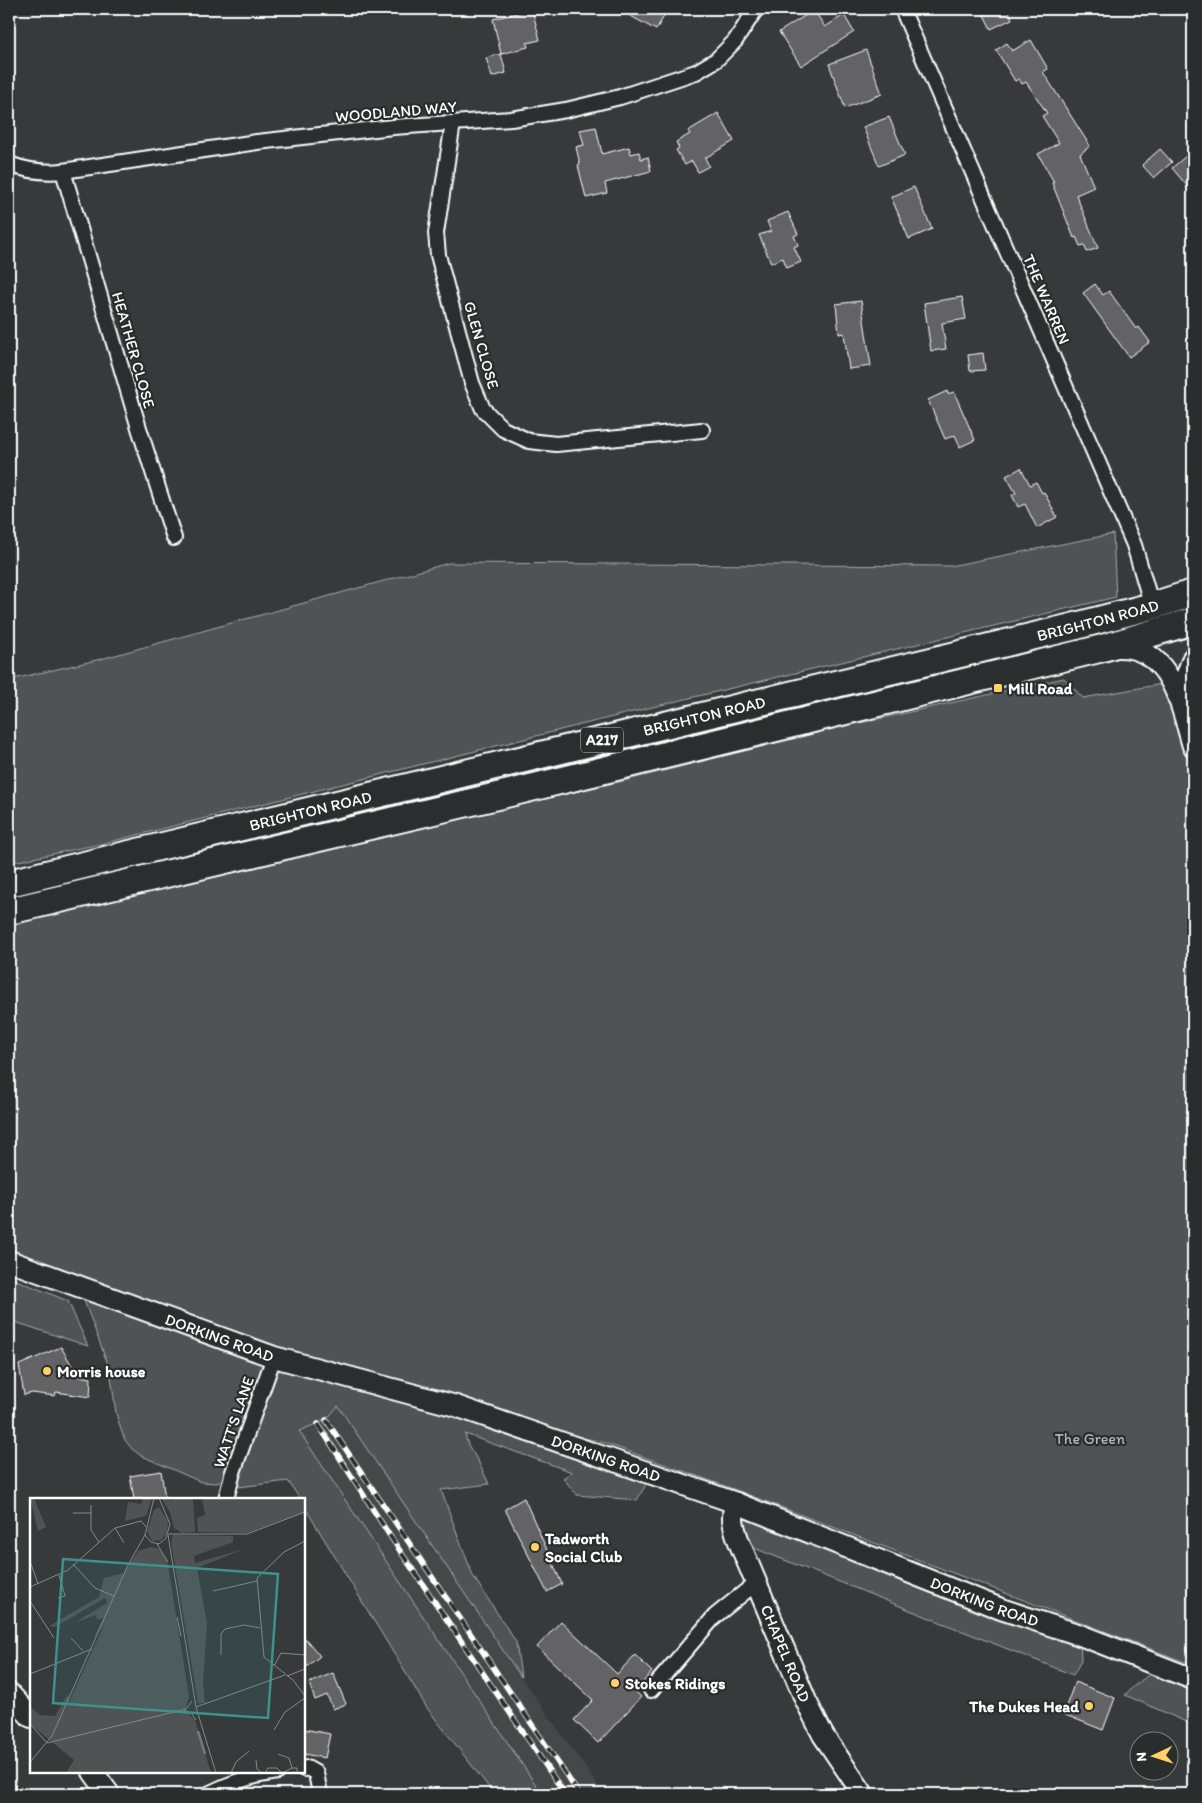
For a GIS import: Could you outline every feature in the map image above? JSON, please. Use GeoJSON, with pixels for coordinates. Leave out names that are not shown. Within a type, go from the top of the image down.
{"type":"FeatureCollection","features":[{"type":"Feature","properties":{"kind":"highway","name":"BRIGHTON ROAD"},"geometry":{"type":"LineString","coordinates":[[9,883],[1062,630],[1193,593]]}},
{"type":"Feature","properties":{"kind":"highway","name":"BRIGHTON ROAD"},"geometry":{"type":"LineString","coordinates":[[9,911],[510,793],[1106,647],[1193,621]]}},
{"type":"Feature","properties":{"kind":"main road"},"geometry":{"type":"LineString","coordinates":[[1106,647],[1122,646],[1138,649],[1150,654],[1161,665],[1169,677],[1193,746]]}},
{"type":"Feature","properties":{"kind":"main road"},"geometry":{"type":"LineString","coordinates":[[1186,722],[1185,680],[1193,658]]}},
{"type":"Feature","properties":{"kind":"main road","name":"DORKING ROAD"},"geometry":{"type":"LineString","coordinates":[[9,1261],[274,1357],[456,1406],[736,1503],[1001,1610],[1080,1635],[1193,1679]]}},
{"type":"Feature","properties":{"kind":"main road","name":"CHAPEL ROAD"},"geometry":{"type":"LineString","coordinates":[[736,1503],[732,1512],[734,1527],[806,1701],[818,1726],[863,1794]]}},
{"type":"Feature","properties":{"kind":"main road"},"geometry":{"type":"LineString","coordinates":[[9,1694],[30,1716]]}},
{"type":"Feature","properties":{"kind":"main road"},"geometry":{"type":"LineString","coordinates":[[94,1773],[109,1794]]}},
{"type":"Feature","properties":{"kind":"street","name":"WOODLAND WAY"},"geometry":{"type":"LineString","coordinates":[[9,164],[24,170],[64,171],[257,142],[385,128],[511,119],[566,110],[620,97],[696,72],[716,60],[735,41],[756,9]]}},
{"type":"Feature","properties":{"kind":"street","name":"THE WARREN"},"geometry":{"type":"LineString","coordinates":[[902,9],[1134,545],[1152,606]]}},
{"type":"Feature","properties":{"kind":"street","name":"GLEN CLOSE"},"geometry":{"type":"LineString","coordinates":[[453,123],[436,233],[438,255],[472,383],[483,409],[503,429],[529,442],[556,444],[702,430]]}},
{"type":"Feature","properties":{"kind":"street","name":"HEATHER CLOSE"},"geometry":{"type":"LineString","coordinates":[[64,171],[139,428],[174,538]]}},
{"type":"Feature","properties":{"kind":"street","name":"WATT'S LANE"},"geometry":{"type":"LineString","coordinates":[[226,1498],[232,1475],[274,1357]]}},
{"type":"Feature","properties":{"kind":"street"},"geometry":{"type":"LineString","coordinates":[[651,1690],[715,1616],[756,1583]]}},
{"type":"Feature","properties":{"kind":"street"},"geometry":{"type":"LineString","coordinates":[[305,1769],[316,1773],[320,1794]]}},
{"type":"Feature","properties":{"kind":"street"},"geometry":{"type":"LineString","coordinates":[[208,1794],[228,1784],[266,1773]]}},
{"type":"Feature","properties":{"kind":"shaded area"},"geometry":{"type":"Polygon","coordinates":[[[338,1406],[521,1677],[604,1794],[542,1794],[299,1431],[318,1424],[338,1406]]]}},
{"type":"Feature","properties":{"kind":"green space"},"geometry":{"type":"Polygon","coordinates":[[[1113,534],[1116,597],[673,702],[105,843],[9,863],[9,680],[101,659],[449,563],[950,566],[1113,534]]]}},
{"type":"Feature","properties":{"kind":"green space","name":"The Green"},"geometry":{"type":"Polygon","coordinates":[[[1064,678],[1083,698],[1162,684],[1193,745],[1193,1665],[736,1490],[605,1443],[463,1408],[652,1474],[637,1500],[577,1495],[563,1478],[572,1472],[465,1434],[468,1445],[489,1484],[441,1490],[473,1576],[516,1642],[521,1677],[338,1406],[326,1420],[299,1431],[542,1794],[494,1794],[427,1708],[305,1508],[305,1498],[299,1498],[288,1481],[238,1487],[271,1367],[225,1480],[217,1483],[201,1482],[140,1455],[125,1440],[116,1413],[110,1370],[79,1287],[9,1253],[9,922],[623,781],[833,729],[1064,678]]]}},
{"type":"Feature","properties":{"kind":"green space"},"geometry":{"type":"Polygon","coordinates":[[[9,1277],[68,1301],[88,1346],[9,1320],[9,1277]]]}},
{"type":"Feature","properties":{"kind":"green space"},"geometry":{"type":"Polygon","coordinates":[[[735,1512],[1080,1635],[1081,1661],[1073,1675],[739,1542],[735,1512]]]}},
{"type":"Feature","properties":{"kind":"green space"},"geometry":{"type":"Polygon","coordinates":[[[1160,1666],[1193,1679],[1193,1725],[1125,1695],[1160,1666]]]}},
{"type":"Feature","properties":{"kind":"building"},"geometry":{"type":"Polygon","coordinates":[[[532,9],[540,40],[527,43],[528,47],[501,54],[493,19],[532,9]]]}},
{"type":"Feature","properties":{"kind":"building"},"geometry":{"type":"Polygon","coordinates":[[[618,9],[668,9],[656,30],[618,9]]]}},
{"type":"Feature","properties":{"kind":"building"},"geometry":{"type":"Polygon","coordinates":[[[981,9],[1008,9],[1012,19],[991,29],[981,9]]]}},
{"type":"Feature","properties":{"kind":"building"},"geometry":{"type":"Polygon","coordinates":[[[814,10],[825,27],[844,15],[854,32],[801,66],[779,32],[814,10]]]}},
{"type":"Feature","properties":{"kind":"building"},"geometry":{"type":"Polygon","coordinates":[[[1031,40],[1048,69],[1043,72],[1090,146],[1080,154],[1094,187],[1076,195],[1098,248],[1087,252],[1084,245],[1080,246],[1076,237],[1074,238],[1052,183],[1054,182],[1038,154],[1059,143],[1042,116],[1047,113],[1026,82],[1022,84],[1019,79],[1015,81],[996,50],[1007,43],[1012,51],[1031,40]]]}},
{"type":"Feature","properties":{"kind":"building"},"geometry":{"type":"Polygon","coordinates":[[[866,50],[882,94],[845,108],[829,64],[866,50]]]}},
{"type":"Feature","properties":{"kind":"building"},"geometry":{"type":"Polygon","coordinates":[[[501,54],[506,73],[492,77],[486,58],[501,54]]]}},
{"type":"Feature","properties":{"kind":"building"},"geometry":{"type":"Polygon","coordinates":[[[718,113],[734,141],[705,158],[709,166],[698,172],[692,161],[685,165],[676,150],[679,148],[676,142],[690,134],[688,131],[718,113]]]}},
{"type":"Feature","properties":{"kind":"building"},"geometry":{"type":"Polygon","coordinates":[[[889,117],[905,155],[879,166],[863,127],[889,117]]]}},
{"type":"Feature","properties":{"kind":"building"},"geometry":{"type":"Polygon","coordinates":[[[596,127],[602,154],[629,147],[631,154],[639,152],[641,159],[648,157],[651,171],[605,183],[607,193],[586,198],[578,165],[580,164],[576,147],[584,145],[580,130],[596,127]]]}},
{"type":"Feature","properties":{"kind":"building"},"geometry":{"type":"Polygon","coordinates":[[[1160,149],[1172,162],[1154,178],[1142,165],[1160,149]]]}},
{"type":"Feature","properties":{"kind":"building"},"geometry":{"type":"Polygon","coordinates":[[[1193,150],[1193,193],[1172,168],[1193,150]]]}},
{"type":"Feature","properties":{"kind":"building"},"geometry":{"type":"Polygon","coordinates":[[[914,187],[932,229],[909,239],[891,197],[914,187]]]}},
{"type":"Feature","properties":{"kind":"building"},"geometry":{"type":"Polygon","coordinates":[[[788,212],[798,234],[794,236],[798,245],[794,247],[801,262],[787,268],[783,258],[771,263],[759,235],[771,231],[767,221],[788,212]]]}},
{"type":"Feature","properties":{"kind":"building"},"geometry":{"type":"Polygon","coordinates":[[[1095,284],[1103,295],[1109,291],[1136,329],[1139,327],[1150,342],[1129,357],[1083,293],[1095,284]]]}},
{"type":"Feature","properties":{"kind":"building"},"geometry":{"type":"Polygon","coordinates":[[[962,297],[966,319],[942,323],[946,349],[931,351],[924,303],[962,297]]]}},
{"type":"Feature","properties":{"kind":"building"},"geometry":{"type":"Polygon","coordinates":[[[861,301],[871,366],[849,369],[844,333],[839,334],[836,304],[861,301]]]}},
{"type":"Feature","properties":{"kind":"building"},"geometry":{"type":"Polygon","coordinates":[[[983,353],[985,370],[970,371],[968,355],[983,353]]]}},
{"type":"Feature","properties":{"kind":"building"},"geometry":{"type":"Polygon","coordinates":[[[947,391],[948,394],[954,392],[975,440],[960,447],[955,435],[945,439],[928,400],[947,391]]]}},
{"type":"Feature","properties":{"kind":"building"},"geometry":{"type":"Polygon","coordinates":[[[1021,468],[1030,485],[1036,482],[1042,493],[1044,492],[1057,517],[1037,528],[1025,504],[1018,507],[1012,495],[1016,493],[1006,476],[1021,468]]]}},
{"type":"Feature","properties":{"kind":"building","name":"Morris house"},"geometry":{"type":"Polygon","coordinates":[[[61,1347],[78,1376],[91,1378],[90,1397],[56,1392],[55,1396],[32,1393],[24,1395],[19,1365],[61,1347]]]}},
{"type":"Feature","properties":{"kind":"building"},"geometry":{"type":"Polygon","coordinates":[[[161,1471],[165,1498],[134,1498],[130,1476],[161,1471]]]}},
{"type":"Feature","properties":{"kind":"building","name":"Tadworth Social Club"},"geometry":{"type":"Polygon","coordinates":[[[524,1498],[562,1584],[547,1592],[505,1509],[524,1498]]]}},
{"type":"Feature","properties":{"kind":"building","name":"Stokes Ridings"},"geometry":{"type":"Polygon","coordinates":[[[561,1621],[617,1674],[635,1655],[652,1672],[635,1691],[641,1697],[598,1743],[574,1720],[593,1700],[537,1647],[561,1621]]]}},
{"type":"Feature","properties":{"kind":"building"},"geometry":{"type":"Polygon","coordinates":[[[305,1638],[320,1656],[305,1668],[305,1638]]]}},
{"type":"Feature","properties":{"kind":"building"},"geometry":{"type":"Polygon","coordinates":[[[333,1673],[346,1704],[333,1709],[327,1695],[315,1700],[309,1683],[333,1673]]]}},
{"type":"Feature","properties":{"kind":"building","name":"The Dukes Head"},"geometry":{"type":"Polygon","coordinates":[[[1075,1682],[1115,1698],[1103,1730],[1063,1714],[1075,1682]]]}},
{"type":"Feature","properties":{"kind":"building"},"geometry":{"type":"Polygon","coordinates":[[[305,1729],[330,1734],[325,1758],[305,1754],[305,1729]]]}},
{"type":"Feature","properties":{"kind":"railway"},"geometry":{"type":"LineString","coordinates":[[326,1420],[579,1794]]}},
{"type":"Feature","properties":{"kind":"railway"},"geometry":{"type":"LineString","coordinates":[[318,1424],[390,1536],[565,1794]]}},
{"type":"Feature","properties":{"kind":"place","name":"Mill Road"},"geometry":{"type":"Point","coordinates":[998,688]}},
{"type":"Feature","properties":{"kind":"place","name":"Morris house"},"geometry":{"type":"Point","coordinates":[47,1371]}},
{"type":"Feature","properties":{"kind":"place","name":"Tadworth Social Club"},"geometry":{"type":"Point","coordinates":[535,1547]}},
{"type":"Feature","properties":{"kind":"place","name":"Stokes Ridings"},"geometry":{"type":"Point","coordinates":[615,1683]}},
{"type":"Feature","properties":{"kind":"place","name":"The Dukes Head"},"geometry":{"type":"Point","coordinates":[1089,1706]}}]}
